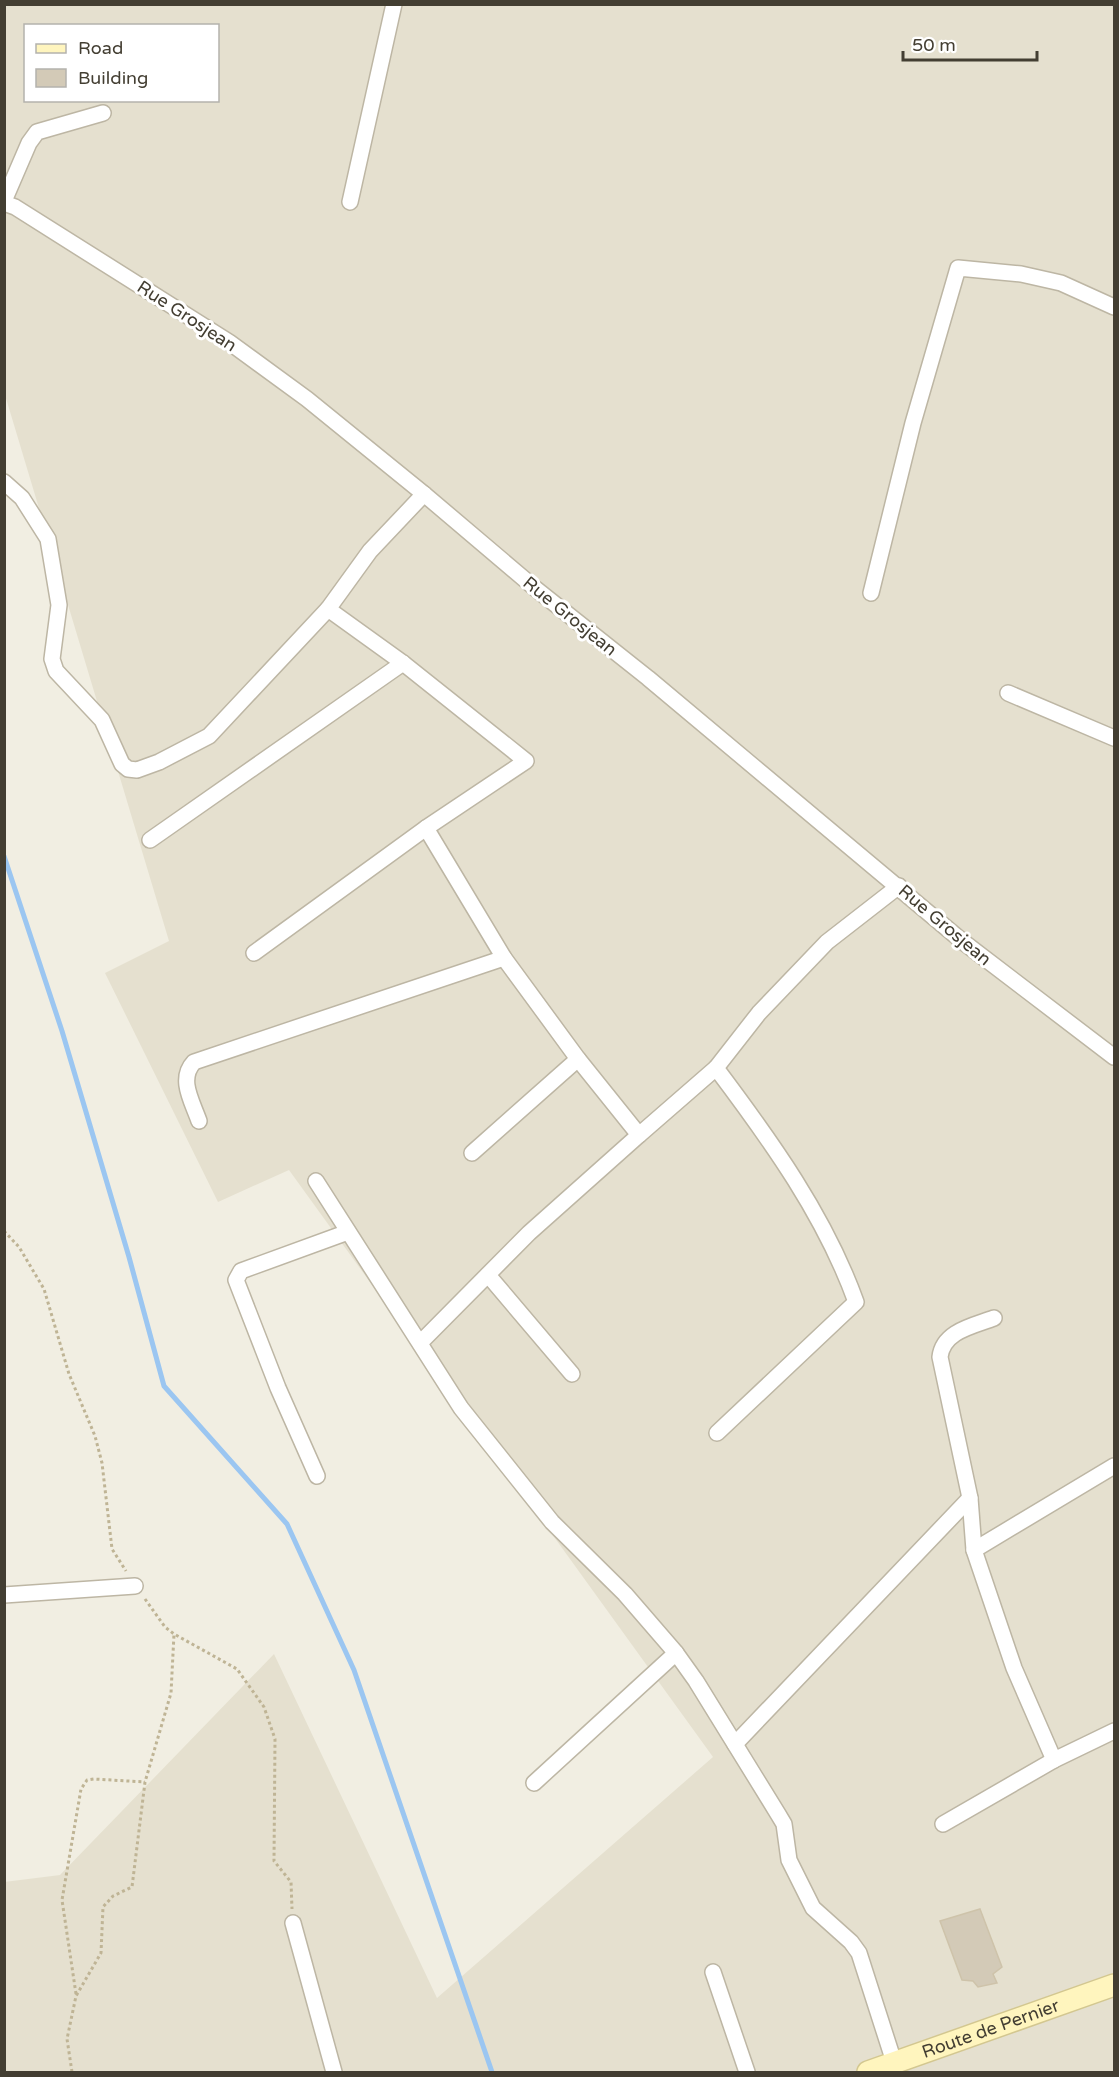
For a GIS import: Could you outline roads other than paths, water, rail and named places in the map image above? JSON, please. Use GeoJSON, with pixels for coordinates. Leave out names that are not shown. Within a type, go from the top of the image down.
{"type":"FeatureCollection","features":[{"type":"Feature","properties":{"kind":"street"},"geometry":{"type":"LineString","coordinates":[[350,202],[394,4]]}},
{"type":"Feature","properties":{"kind":"street"},"geometry":{"type":"LineString","coordinates":[[4,202],[29,143],[37,132],[103,113]]}},
{"type":"Feature","properties":{"kind":"street","name":"Rue Grosjean"},"geometry":{"type":"LineString","coordinates":[[4,202],[229,342],[307,399],[536,589],[648,678],[962,941],[1114,1057]]}},
{"type":"Feature","properties":{"kind":"street"},"geometry":{"type":"LineString","coordinates":[[871,593],[913,423],[958,268],[1021,274],[1061,283],[1114,307]]}},
{"type":"Feature","properties":{"kind":"street"},"geometry":{"type":"LineString","coordinates":[[4,482],[22,498],[48,539],[59,605],[52,659],[56,671],[102,720],[122,764],[128,770],[137,770],[159,762],[209,736],[328,609],[370,551],[424,494]]}},
{"type":"Feature","properties":{"kind":"street"},"geometry":{"type":"LineString","coordinates":[[254,953],[426,828],[526,761],[403,663],[328,609]]}},
{"type":"Feature","properties":{"kind":"street"},"geometry":{"type":"LineString","coordinates":[[150,840],[403,663]]}},
{"type":"Feature","properties":{"kind":"street"},"geometry":{"type":"LineString","coordinates":[[1008,693],[1114,738]]}},
{"type":"Feature","properties":{"kind":"street"},"geometry":{"type":"LineString","coordinates":[[426,828],[504,958],[578,1059],[639,1135]]}},
{"type":"Feature","properties":{"kind":"street"},"geometry":{"type":"LineString","coordinates":[[420,1343],[529,1233],[716,1068],[759,1013],[827,942],[899,886]]}},
{"type":"Feature","properties":{"kind":"street"},"geometry":{"type":"LineString","coordinates":[[199,1121],[186,1085],[189,1068],[194,1062],[504,958]]}},
{"type":"Feature","properties":{"kind":"street"},"geometry":{"type":"LineString","coordinates":[[472,1153],[578,1059]]}},
{"type":"Feature","properties":{"kind":"street"},"geometry":{"type":"LineString","coordinates":[[716,1068],[804,1192],[856,1302],[717,1433]]}},
{"type":"Feature","properties":{"kind":"street"},"geometry":{"type":"LineString","coordinates":[[316,1181],[461,1408],[552,1522],[625,1594],[676,1653],[696,1681],[784,1824],[789,1860],[813,1908],[851,1942],[859,1953],[894,2062]]}},
{"type":"Feature","properties":{"kind":"street"},"geometry":{"type":"LineString","coordinates":[[317,1476],[278,1388],[236,1280],[241,1270],[348,1232]]}},
{"type":"Feature","properties":{"kind":"street"},"geometry":{"type":"LineString","coordinates":[[488,1275],[572,1374]]}},
{"type":"Feature","properties":{"kind":"street"},"geometry":{"type":"LineString","coordinates":[[994,1318],[945,1340],[940,1357],[970,1498],[974,1550],[1014,1668],[1054,1761]]}},
{"type":"Feature","properties":{"kind":"street"},"geometry":{"type":"LineString","coordinates":[[974,1550],[1114,1466]]}},
{"type":"Feature","properties":{"kind":"street"},"geometry":{"type":"LineString","coordinates":[[735,1744],[970,1498]]}},
{"type":"Feature","properties":{"kind":"street"},"geometry":{"type":"LineString","coordinates":[[4,1595],[135,1586]]}},
{"type":"Feature","properties":{"kind":"street"},"geometry":{"type":"LineString","coordinates":[[534,1783],[676,1653]]}},
{"type":"Feature","properties":{"kind":"street"},"geometry":{"type":"LineString","coordinates":[[943,1824],[1054,1761],[1114,1731]]}},
{"type":"Feature","properties":{"kind":"street"},"geometry":{"type":"LineString","coordinates":[[292,1923],[334,2073]]}},
{"type":"Feature","properties":{"kind":"street"},"geometry":{"type":"LineString","coordinates":[[713,1972],[747,2073]]}},
{"type":"Feature","properties":{"kind":"street","name":"Route de Pernier"},"geometry":{"type":"LineString","coordinates":[[868,2073],[1114,1984]]}},
{"type":"Feature","properties":{"kind":"waterway"},"geometry":{"type":"LineString","coordinates":[[4,856],[62,1031],[129,1257],[164,1386],[287,1524],[354,1670],[492,2072]]}}]}
